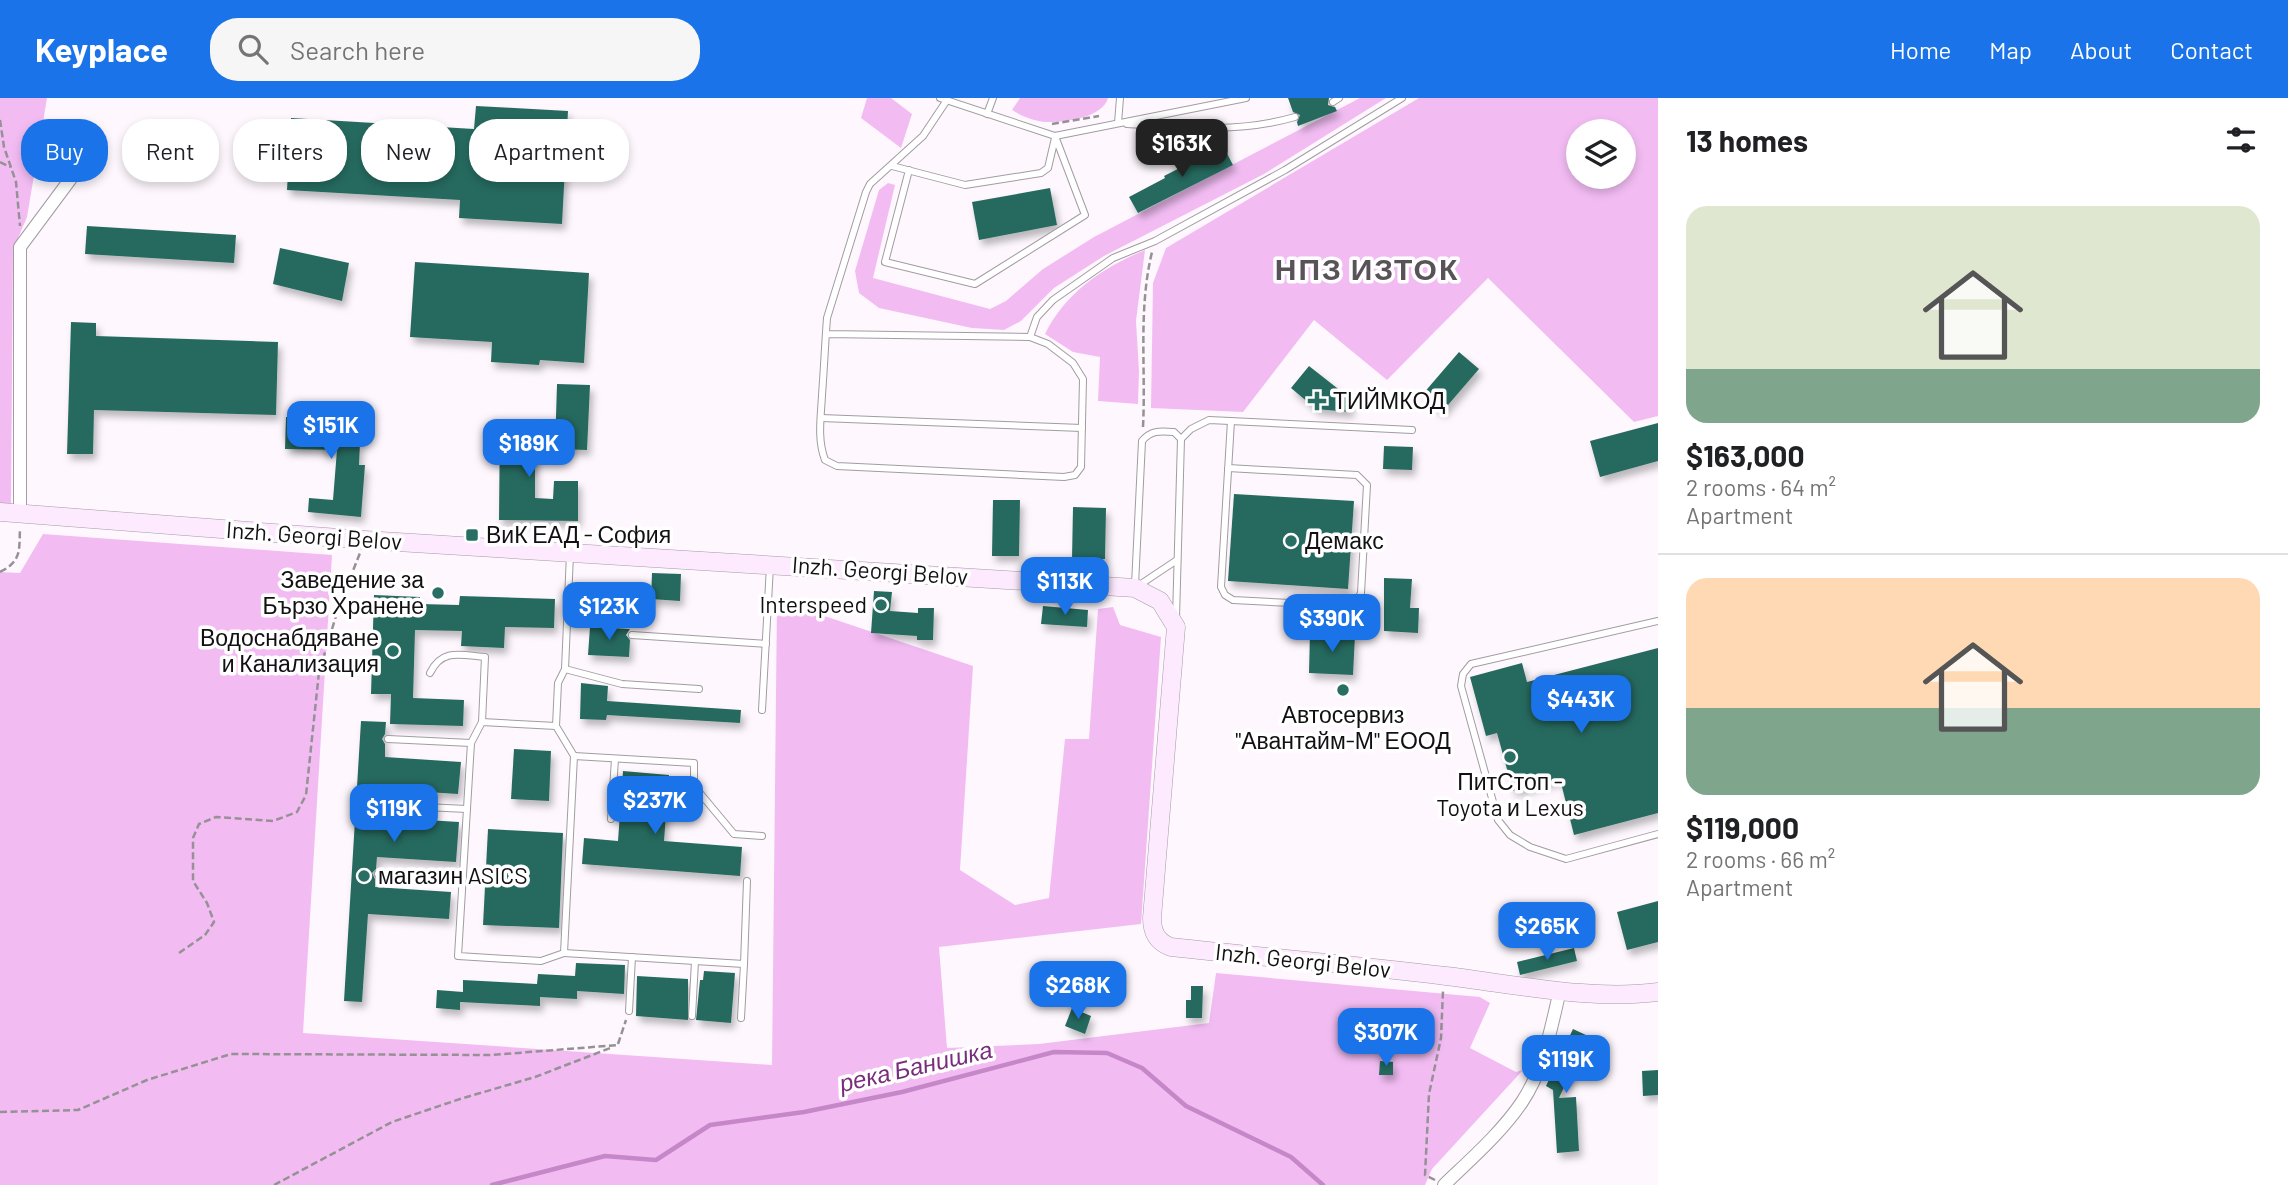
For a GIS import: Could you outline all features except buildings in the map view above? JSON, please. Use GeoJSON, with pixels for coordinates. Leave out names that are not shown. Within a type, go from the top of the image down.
{"type":"FeatureCollection","features":[{"type":"Feature","properties":{"kind":"street"},"geometry":{"type":"LineString","coordinates":[[20,514],[20,247],[68,182]]}},
{"type":"Feature","properties":{"kind":"street","name":"Inzh. Georgi Belov"},"geometry":{"type":"LineString","coordinates":[[0,512],[365,540],[1135,588],[1160,601],[1176,627],[1152,918],[1154,933],[1158,939],[1171,947],[1444,975],[1560,990],[1633,995],[1658,992]]}},
{"type":"Feature","properties":{"kind":"street"},"geometry":{"type":"LineString","coordinates":[[1444,1185],[1496,1135],[1522,1101],[1546,1049],[1560,990]]}},
{"type":"Feature","properties":{"kind":"lane"},"geometry":{"type":"LineString","coordinates":[[987,114],[993,98]]}},
{"type":"Feature","properties":{"kind":"lane"},"geometry":{"type":"LineString","coordinates":[[1118,123],[1120,98]]}},
{"type":"Feature","properties":{"kind":"lane"},"geometry":{"type":"LineString","coordinates":[[826,334],[1030,337],[1048,344],[1073,363],[1083,379],[1081,467],[1075,475],[1064,477],[837,466],[825,460],[820,447],[821,418],[826,334],[827,318],[866,192],[870,184],[923,136],[943,99],[1055,136],[1246,98]]}},
{"type":"Feature","properties":{"kind":"lane"},"geometry":{"type":"LineString","coordinates":[[1030,337],[1037,317],[1053,300],[1113,258],[1155,241],[1285,170],[1402,98]]}},
{"type":"Feature","properties":{"kind":"lane"},"geometry":{"type":"LineString","coordinates":[[1118,123],[1189,129],[1239,128],[1295,117]]}},
{"type":"Feature","properties":{"kind":"lane"},"geometry":{"type":"LineString","coordinates":[[892,166],[965,185],[1041,173],[1048,168],[1055,136]]}},
{"type":"Feature","properties":{"kind":"lane"},"geometry":{"type":"LineString","coordinates":[[909,170],[886,262],[975,284],[1085,215],[1055,136]]}},
{"type":"Feature","properties":{"kind":"lane"},"geometry":{"type":"LineString","coordinates":[[821,418],[1082,428]]}},
{"type":"Feature","properties":{"kind":"lane"},"geometry":{"type":"LineString","coordinates":[[1176,627],[1181,439],[1191,429],[1209,420],[1412,430]]}},
{"type":"Feature","properties":{"kind":"lane"},"geometry":{"type":"LineString","coordinates":[[1228,468],[1357,475],[1363,479],[1367,485],[1361,593],[1356,602],[1350,606],[1233,600],[1225,595],[1221,587],[1228,468],[1231,421]]}},
{"type":"Feature","properties":{"kind":"lane"},"geometry":{"type":"LineString","coordinates":[[1135,588],[1142,441],[1148,434],[1157,431],[1174,432],[1181,439]]}},
{"type":"Feature","properties":{"kind":"lane"},"geometry":{"type":"LineString","coordinates":[[564,953],[574,756],[556,726],[558,683],[565,669],[570,552]]}},
{"type":"Feature","properties":{"kind":"lane"},"geometry":{"type":"LineString","coordinates":[[1135,588],[1177,560]]}},
{"type":"Feature","properties":{"kind":"lane"},"geometry":{"type":"LineString","coordinates":[[762,710],[770,564]]}},
{"type":"Feature","properties":{"kind":"lane"},"geometry":{"type":"LineString","coordinates":[[1658,621],[1471,664],[1462,674],[1461,686],[1498,820],[1510,835],[1530,847],[1566,859],[1658,835]]}},
{"type":"Feature","properties":{"kind":"lane"},"geometry":{"type":"LineString","coordinates":[[632,635],[766,644]]}},
{"type":"Feature","properties":{"kind":"lane"},"geometry":{"type":"LineString","coordinates":[[430,673],[436,661],[448,654],[485,657],[482,722],[471,743],[458,956],[541,961],[564,953],[744,964]]}},
{"type":"Feature","properties":{"kind":"lane"},"geometry":{"type":"LineString","coordinates":[[565,669],[622,684],[699,689]]}},
{"type":"Feature","properties":{"kind":"lane"},"geometry":{"type":"LineString","coordinates":[[482,722],[556,726]]}},
{"type":"Feature","properties":{"kind":"lane"},"geometry":{"type":"LineString","coordinates":[[388,739],[471,743]]}},
{"type":"Feature","properties":{"kind":"lane"},"geometry":{"type":"LineString","coordinates":[[574,756],[694,763],[694,786],[734,834],[762,836]]}},
{"type":"Feature","properties":{"kind":"lane"},"geometry":{"type":"LineString","coordinates":[[611,819],[615,759]]}},
{"type":"Feature","properties":{"kind":"lane"},"geometry":{"type":"LineString","coordinates":[[382,805],[467,809]]}},
{"type":"Feature","properties":{"kind":"lane"},"geometry":{"type":"LineString","coordinates":[[378,874],[463,878]]}},
{"type":"Feature","properties":{"kind":"lane"},"geometry":{"type":"LineString","coordinates":[[741,1018],[747,881]]}},
{"type":"Feature","properties":{"kind":"lane"},"geometry":{"type":"LineString","coordinates":[[629,1011],[632,957]]}},
{"type":"Feature","properties":{"kind":"lane"},"geometry":{"type":"LineString","coordinates":[[692,1016],[695,961]]}},
{"type":"Feature","properties":{"kind":"path"},"geometry":{"type":"LineString","coordinates":[[1047,123],[1099,116]]}},
{"type":"Feature","properties":{"kind":"path"},"geometry":{"type":"LineString","coordinates":[[0,120],[4,147],[16,182],[20,247]]}},
{"type":"Feature","properties":{"kind":"path"},"geometry":{"type":"LineString","coordinates":[[0,162],[11,167]]}},
{"type":"Feature","properties":{"kind":"path"},"geometry":{"type":"LineString","coordinates":[[1142,441],[1145,386],[1142,312],[1155,241]]}},
{"type":"Feature","properties":{"kind":"path"},"geometry":{"type":"LineString","coordinates":[[0,572],[9,568],[19,556],[20,514]]}},
{"type":"Feature","properties":{"kind":"path"},"geometry":{"type":"LineString","coordinates":[[179,953],[205,935],[214,922],[207,903],[193,881],[193,838],[200,824],[216,817],[273,821],[297,812],[306,795],[319,672],[339,606],[365,540]]}},
{"type":"Feature","properties":{"kind":"path"},"geometry":{"type":"LineString","coordinates":[[1444,975],[1441,1038],[1429,1094],[1425,1175],[1444,1185]]}},
{"type":"Feature","properties":{"kind":"path"},"geometry":{"type":"LineString","coordinates":[[618,1045],[629,1011]]}},
{"type":"Feature","properties":{"kind":"path"},"geometry":{"type":"LineString","coordinates":[[0,1112],[78,1110],[147,1080],[231,1054],[492,1055],[618,1045]]}},
{"type":"Feature","properties":{"kind":"path"},"geometry":{"type":"LineString","coordinates":[[274,1185],[392,1122],[535,1077],[618,1045]]}},
{"type":"Feature","properties":{"kind":"shaded area"},"geometry":{"type":"Polygon","coordinates":[[[0,98],[47,98],[43,119],[21,119],[21,182],[33,182],[27,217],[13,250],[11,504],[0,503],[0,98]]]}},
{"type":"Feature","properties":{"kind":"shaded area"},"geometry":{"type":"Polygon","coordinates":[[[867,98],[891,98],[912,114],[901,148],[861,118],[867,98]]]}},
{"type":"Feature","properties":{"kind":"shaded area"},"geometry":{"type":"Polygon","coordinates":[[[1020,98],[1108,98],[1099,110],[1092,114],[1049,122],[1030,119],[1012,110],[1020,98]]]}},
{"type":"Feature","properties":{"kind":"shaded area"},"geometry":{"type":"Polygon","coordinates":[[[1360,98],[1386,98],[1264,174],[1104,256],[1054,288],[1021,321],[1004,330],[972,328],[879,308],[859,293],[855,271],[879,190],[888,183],[895,185],[873,278],[990,309],[1006,301],[1043,269],[1094,237],[1360,98]]]}},
{"type":"Feature","properties":{"kind":"shaded area"},"geometry":{"type":"Polygon","coordinates":[[[1419,98],[1658,98],[1658,416],[1634,422],[1488,278],[1387,380],[1314,320],[1243,412],[1151,408],[1153,283],[1166,248],[1419,98]]]}},
{"type":"Feature","properties":{"kind":"shaded area"},"geometry":{"type":"Polygon","coordinates":[[[1145,250],[1136,321],[1138,404],[1098,401],[1100,357],[1073,352],[1045,334],[1063,306],[1087,283],[1114,265],[1145,250]]]}},
{"type":"Feature","properties":{"kind":"shaded area"},"geometry":{"type":"Polygon","coordinates":[[[43,534],[332,555],[303,1033],[772,1065],[777,600],[973,666],[960,870],[1015,905],[1049,898],[1065,739],[1089,739],[1098,609],[1113,607],[1120,625],[1161,637],[1141,924],[939,947],[947,1048],[1039,1044],[1209,1023],[1216,973],[1480,997],[1490,1003],[1470,1048],[1516,1072],[1523,1070],[1432,1169],[1425,1185],[0,1185],[0,572],[20,573],[43,534]]]}},
{"type":"Feature","properties":{"kind":"waterway","name":"река Банишка"},"geometry":{"type":"LineString","coordinates":[[492,1185],[605,1156],[656,1160],[710,1125],[804,1112],[902,1092],[1054,1052],[1107,1053],[1142,1068],[1186,1106],[1291,1157],[1323,1185]]}},
{"type":"Feature","properties":{"kind":"place","name":"ТИЙМКОД"},"geometry":{"type":"Point","coordinates":[1317,401]}},
{"type":"Feature","properties":{"kind":"place","name":"ВиК ЕАД - София"},"geometry":{"type":"Point","coordinates":[472,535]}},
{"type":"Feature","properties":{"kind":"place","name":"Демакс"},"geometry":{"type":"Point","coordinates":[1291,541]}},
{"type":"Feature","properties":{"kind":"place","name":"Заведение за Бързо Хранене"},"geometry":{"type":"Point","coordinates":[438,593]}},
{"type":"Feature","properties":{"kind":"place","name":"Interspeed"},"geometry":{"type":"Point","coordinates":[881,605]}},
{"type":"Feature","properties":{"kind":"place","name":"Водоснабдяване и Канализация"},"geometry":{"type":"Point","coordinates":[393,651]}},
{"type":"Feature","properties":{"kind":"place","name":"Автосервиз \"Авантайм-М\" ЕООД"},"geometry":{"type":"Point","coordinates":[1343,690]}},
{"type":"Feature","properties":{"kind":"place","name":"ПитСтоп - Toyota и Lexus"},"geometry":{"type":"Point","coordinates":[1510,757]}},
{"type":"Feature","properties":{"kind":"place","name":"магазин ASICS"},"geometry":{"type":"Point","coordinates":[364,876]}},
{"type":"Feature","properties":{"kind":"district","name":"НПЗ ИЗТОК"},"geometry":{"type":"Point","coordinates":[1367,270]}}]}
